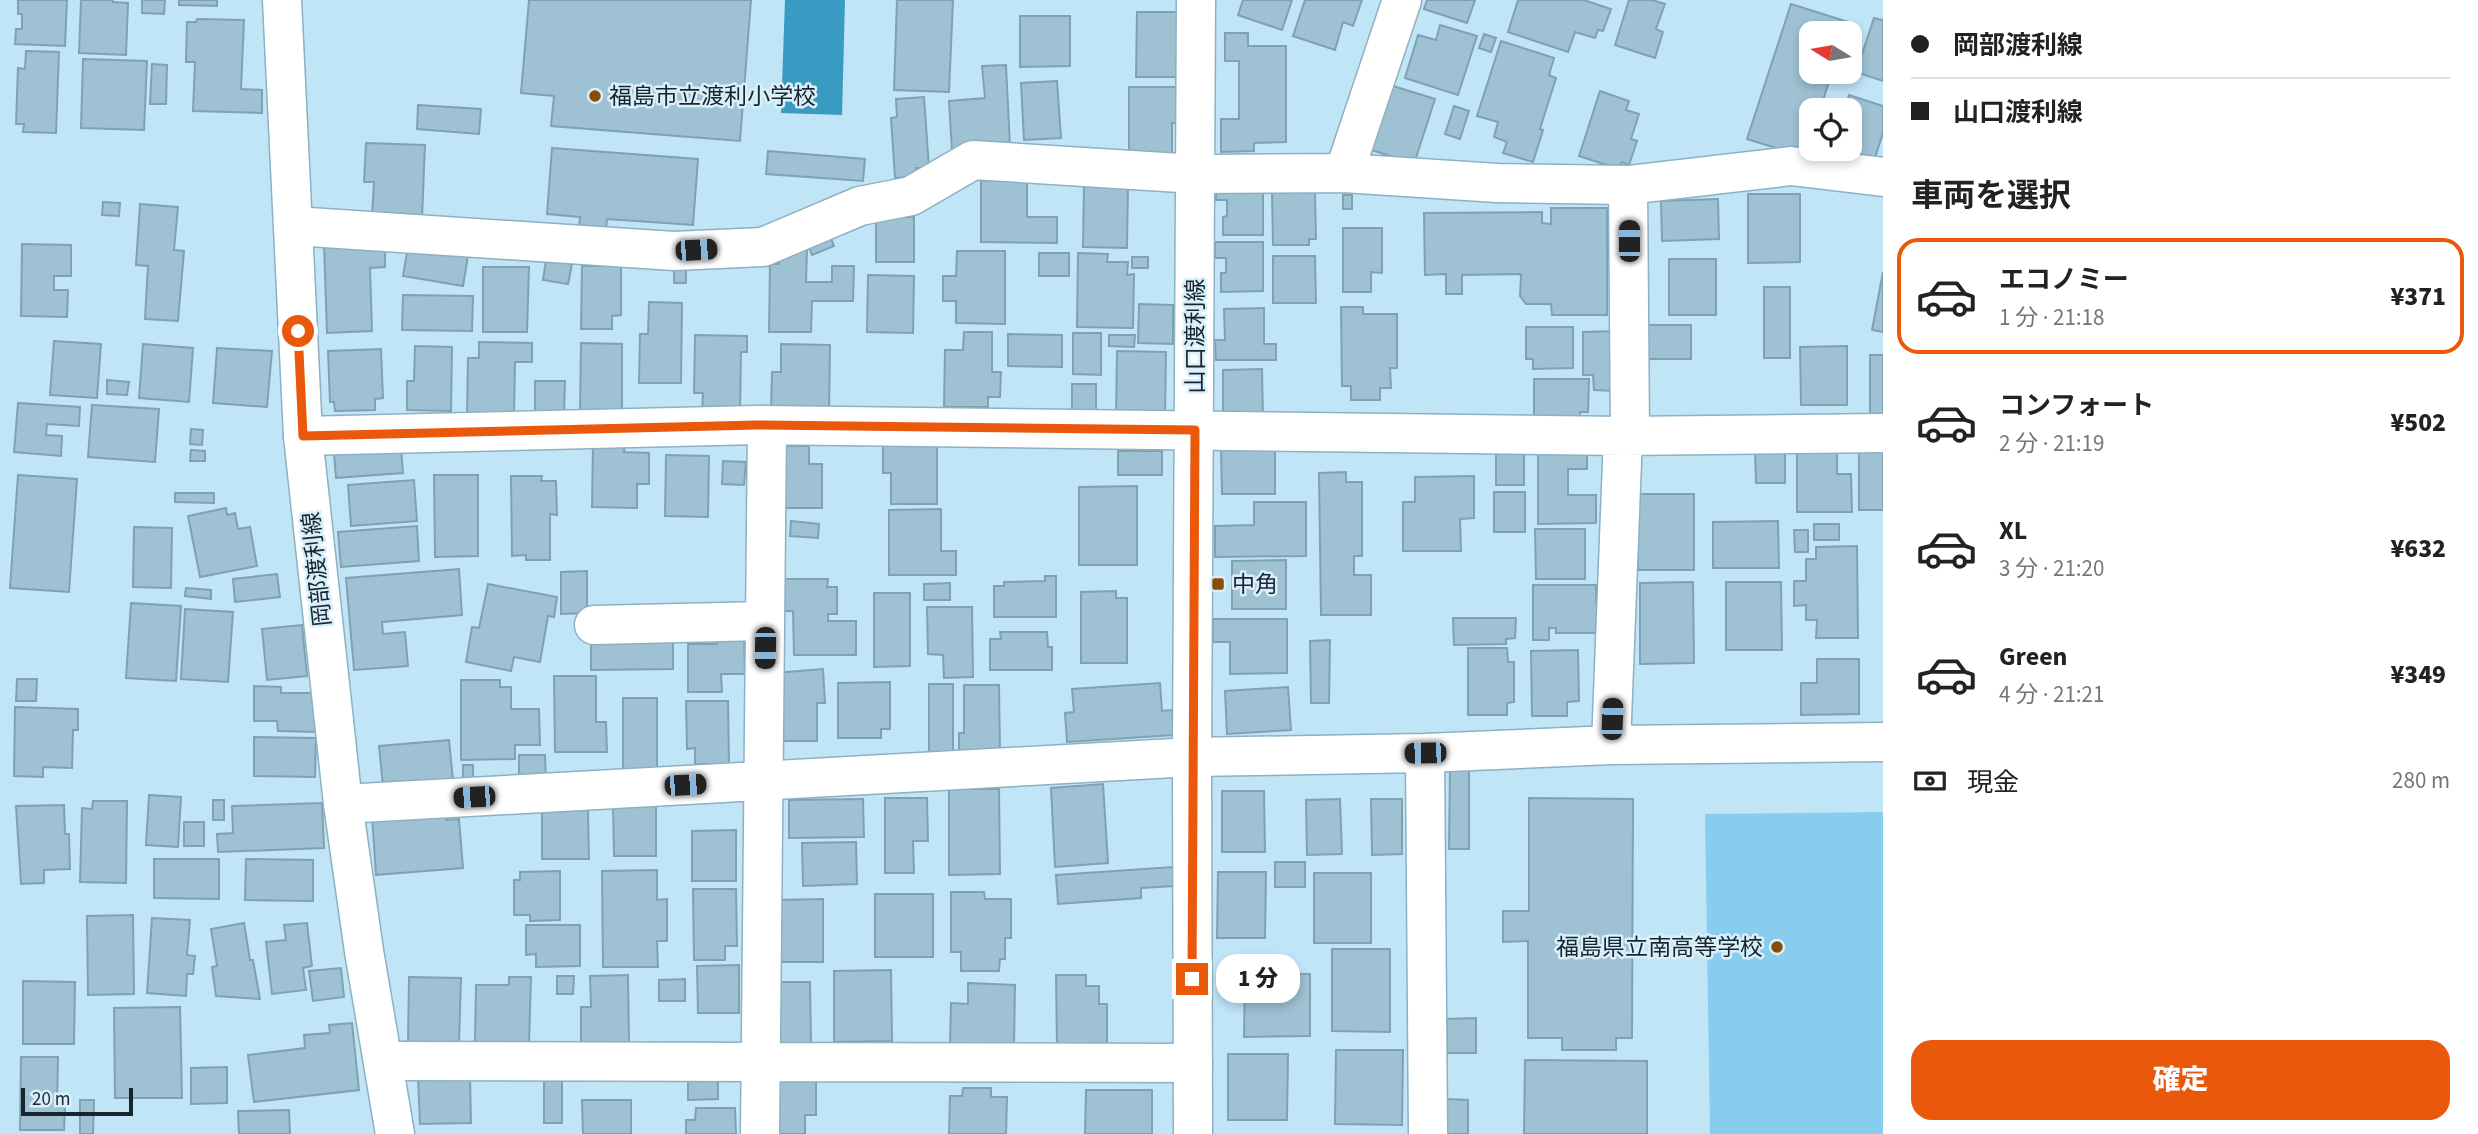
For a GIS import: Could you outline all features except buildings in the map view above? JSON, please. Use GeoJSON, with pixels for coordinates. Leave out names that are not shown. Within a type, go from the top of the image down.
{"type":"FeatureCollection","features":[{"type":"Feature","properties":{"kind":"street","name":"岡部渡利線"},"geometry":{"type":"LineString","coordinates":[[282,0],[303,436],[343,804],[364,951],[395,1134]]}},
{"type":"Feature","properties":{"kind":"street","name":"山口渡利線"},"geometry":{"type":"LineString","coordinates":[[1193,1134],[1196,0]]}},
{"type":"Feature","properties":{"kind":"street"},"geometry":{"type":"LineString","coordinates":[[1344,173],[1402,0]]}},
{"type":"Feature","properties":{"kind":"street"},"geometry":{"type":"LineString","coordinates":[[294,226],[674,251],[763,247],[860,206],[911,196],[973,160],[1196,174],[1344,173],[1497,183],[1628,185],[1791,166],[1883,177]]}},
{"type":"Feature","properties":{"kind":"street"},"geometry":{"type":"LineString","coordinates":[[1611,745],[1627,435],[1628,185]]}},
{"type":"Feature","properties":{"kind":"street"},"geometry":{"type":"LineString","coordinates":[[761,1134],[767,425]]}},
{"type":"Feature","properties":{"kind":"street"},"geometry":{"type":"LineString","coordinates":[[303,436],[767,425],[1627,435],[1883,433]]}},
{"type":"Feature","properties":{"kind":"street"},"geometry":{"type":"LineString","coordinates":[[594,625],[765,621]]}},
{"type":"Feature","properties":{"kind":"street"},"geometry":{"type":"LineString","coordinates":[[343,804],[1192,757],[1425,753],[1611,745],[1883,742]]}},
{"type":"Feature","properties":{"kind":"street"},"geometry":{"type":"LineString","coordinates":[[1425,753],[1428,1134]]}},
{"type":"Feature","properties":{"kind":"street"},"geometry":{"type":"LineString","coordinates":[[384,1061],[1193,1063]]}},
{"type":"Feature","properties":{"kind":"shaded area"},"geometry":{"type":"Polygon","coordinates":[[[785,0],[845,0],[842,115],[781,113],[785,0]]]}},
{"type":"Feature","properties":{"kind":"shaded area","name":"福島県立南高等学校"},"geometry":{"type":"Polygon","coordinates":[[[1883,812],[1883,1134],[1710,1134],[1705,814],[1883,812]]]}},
{"type":"Feature","properties":{"kind":"place","name":"福島市立渡利小学校"},"geometry":{"type":"Point","coordinates":[595,96]}},
{"type":"Feature","properties":{"kind":"place","name":"中角"},"geometry":{"type":"Point","coordinates":[1218,584]}},
{"type":"Feature","properties":{"kind":"place","name":"福島県立南高等学校"},"geometry":{"type":"Point","coordinates":[1777,947]}},
{"type":"Feature","properties":{"kind":"route"},"geometry":{"type":"LineString","coordinates":[[298,331],[303,436],[757,425],[1195,430],[1192,979]]}}]}
